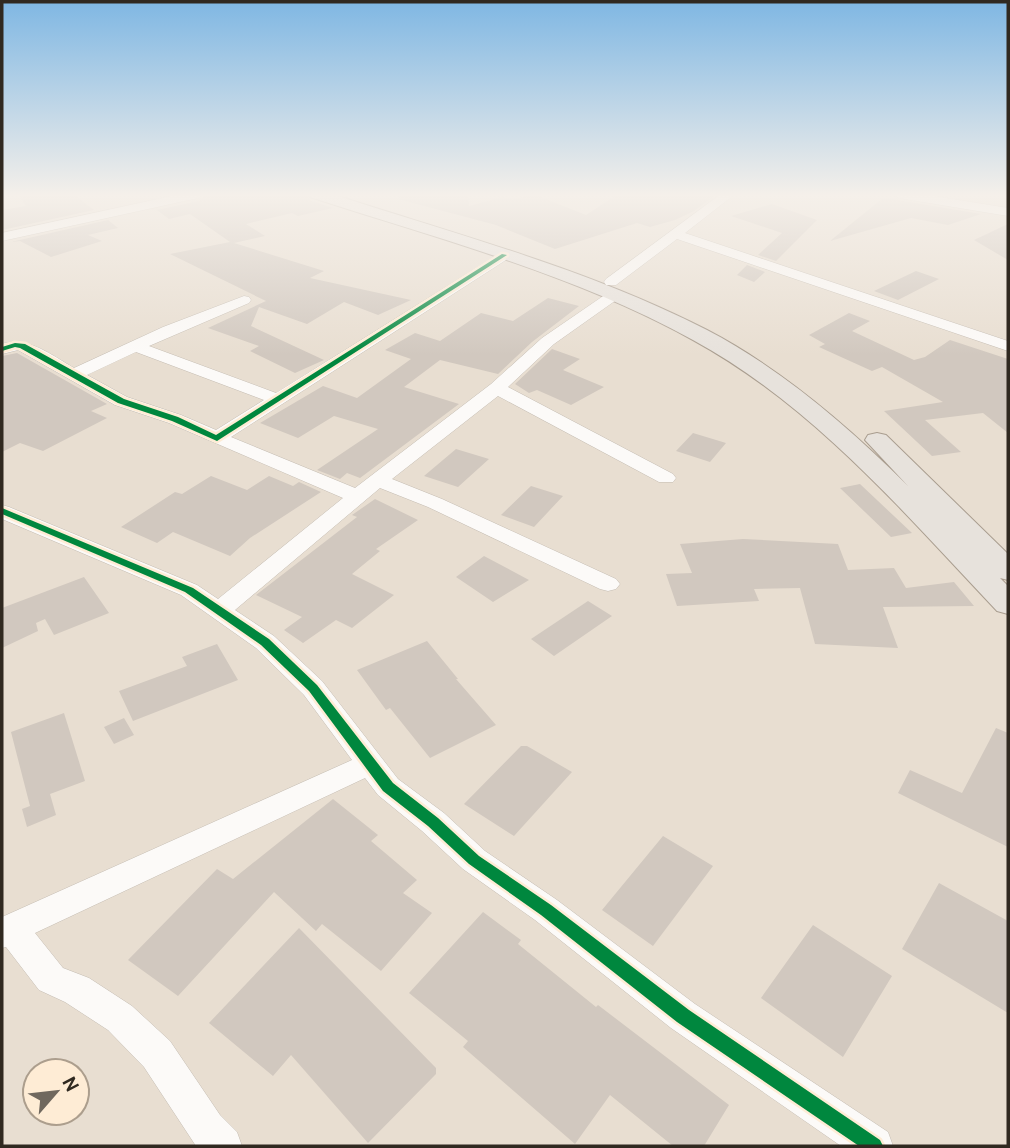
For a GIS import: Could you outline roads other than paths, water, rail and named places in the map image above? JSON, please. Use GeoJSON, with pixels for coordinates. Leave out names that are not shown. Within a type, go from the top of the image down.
{"type":"FeatureCollection","features":[{"type":"Feature","properties":{"kind":"main road"},"geometry":{"type":"LineString","coordinates":[[481,248],[653,298],[738,340],[822,394]]}},
{"type":"Feature","properties":{"kind":"main road"},"geometry":{"type":"LineString","coordinates":[[496,248],[613,288],[702,336],[770,380],[865,456],[1008,604]]}},
{"type":"Feature","properties":{"kind":"main road"},"geometry":{"type":"LineString","coordinates":[[848,414],[1008,571]]}},
{"type":"Feature","properties":{"kind":"street"},"geometry":{"type":"LineString","coordinates":[[218,611],[378,480],[497,388],[548,341],[659,248]]}},
{"type":"Feature","properties":{"kind":"street"},"geometry":{"type":"LineString","coordinates":[[721,248],[1008,346]]}},
{"type":"Feature","properties":{"kind":"street"},"geometry":{"type":"LineString","coordinates":[[217,438],[504,255]]}},
{"type":"Feature","properties":{"kind":"street"},"geometry":{"type":"LineString","coordinates":[[73,375],[244,300]]}},
{"type":"Feature","properties":{"kind":"street"},"geometry":{"type":"LineString","coordinates":[[2,349],[22,346],[121,401],[175,419],[359,497]]}},
{"type":"Feature","properties":{"kind":"street"},"geometry":{"type":"LineString","coordinates":[[135,346],[276,399]]}},
{"type":"Feature","properties":{"kind":"street"},"geometry":{"type":"LineString","coordinates":[[497,388],[666,478]]}},
{"type":"Feature","properties":{"kind":"street"},"geometry":{"type":"LineString","coordinates":[[378,480],[435,503],[608,584]]}},
{"type":"Feature","properties":{"kind":"street"},"geometry":{"type":"LineString","coordinates":[[2,511],[189,590],[265,642],[313,688],[388,787],[433,822],[474,860],[546,910],[684,1016],[874,1146]]}},
{"type":"Feature","properties":{"kind":"street"},"geometry":{"type":"LineString","coordinates":[[223,1146],[206,1129],[158,1054],[120,1018],[77,990],[51,979],[6,931],[371,763]]}}]}
